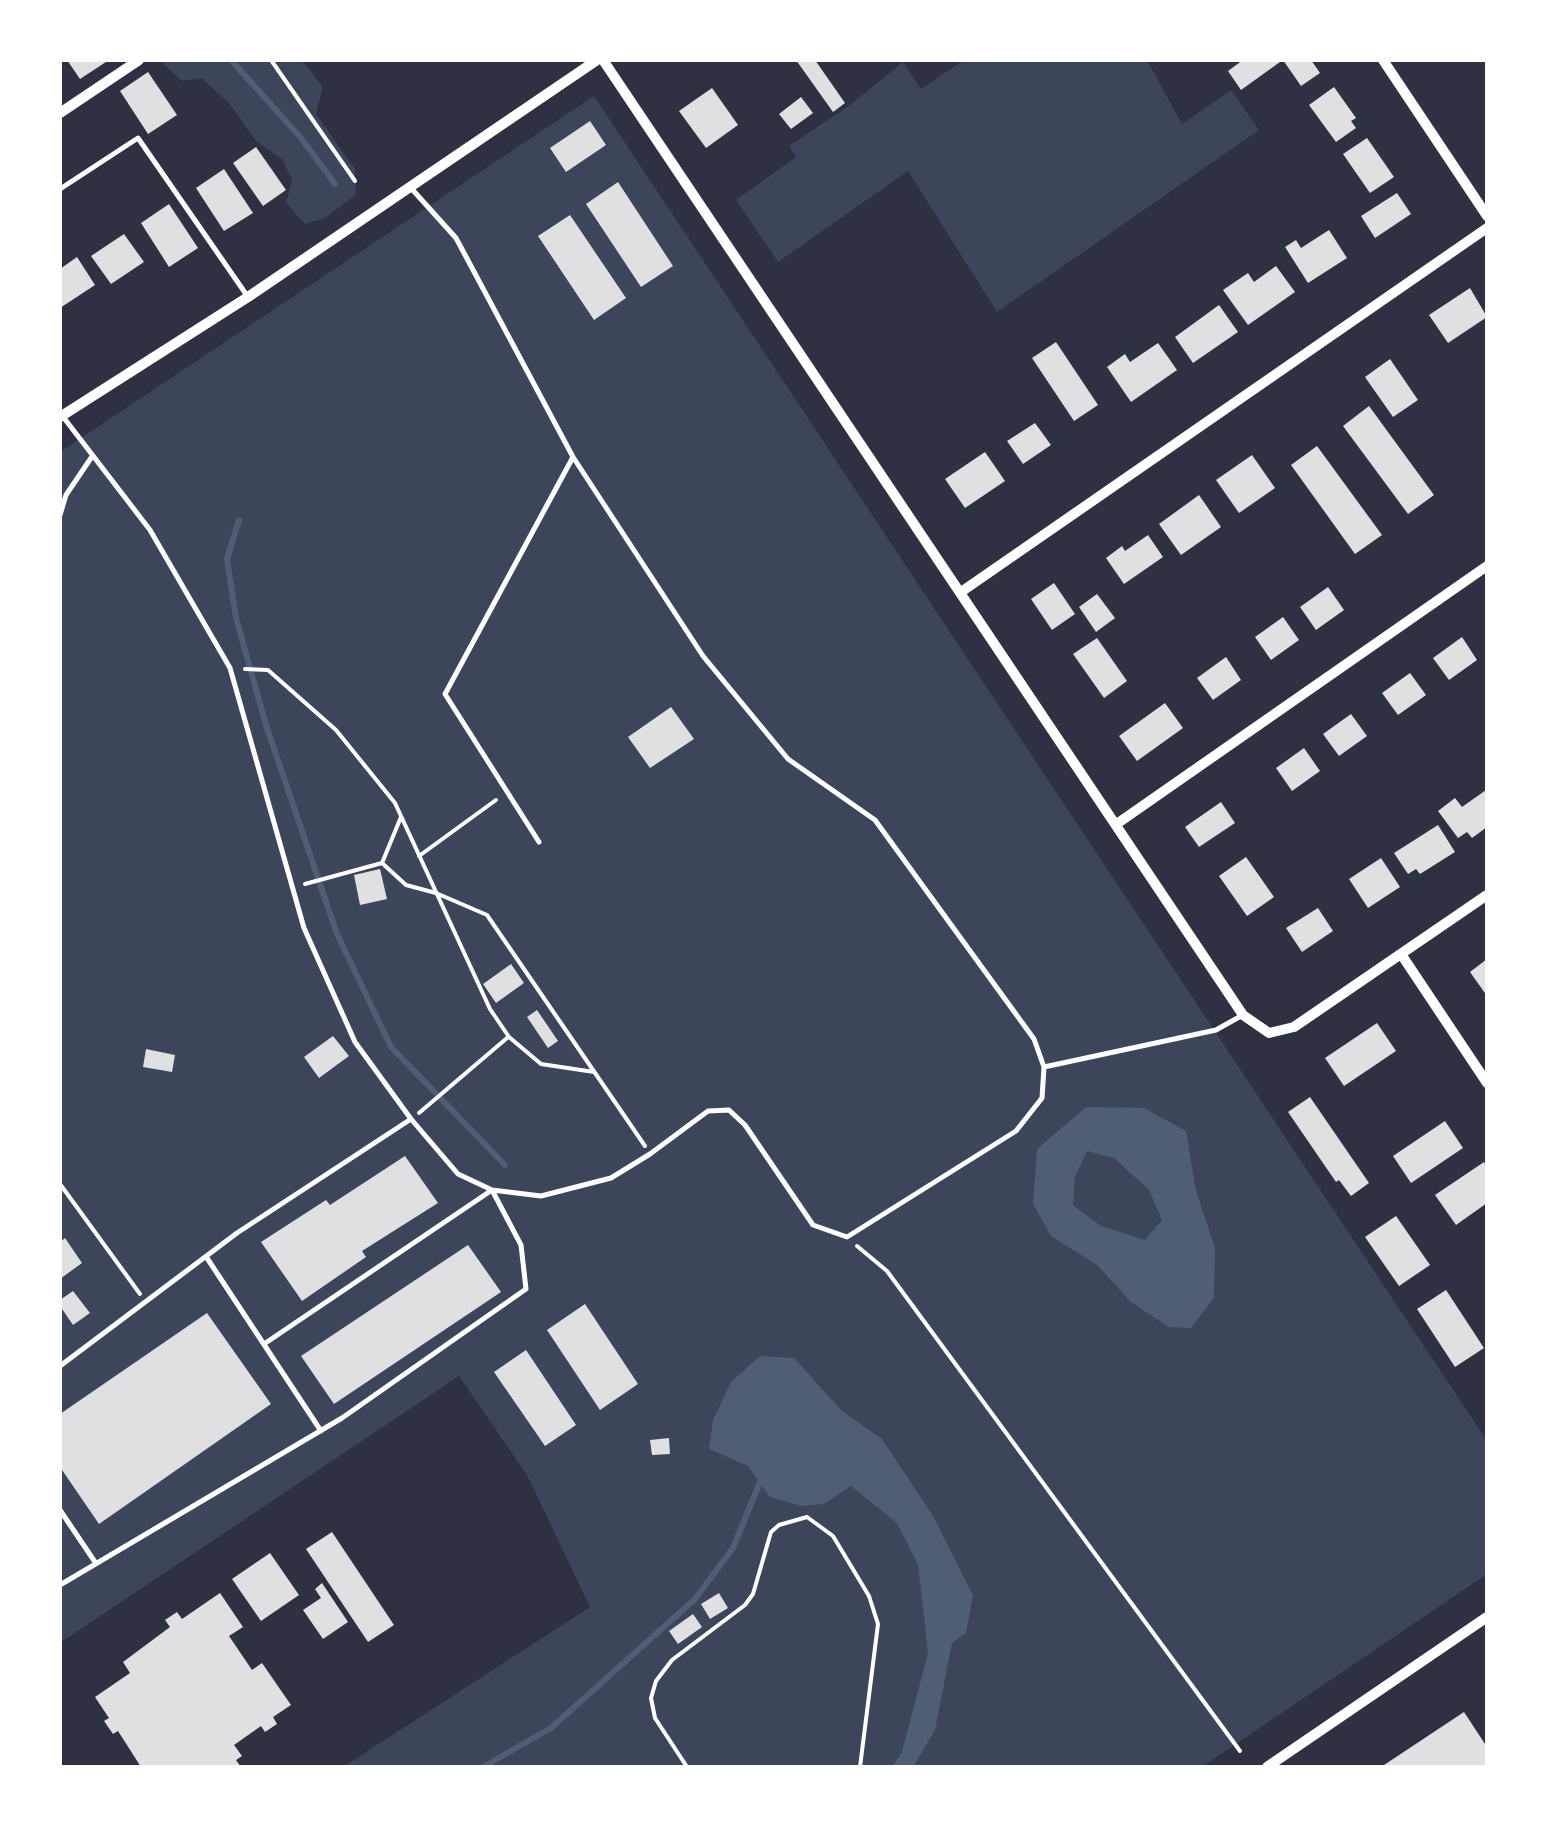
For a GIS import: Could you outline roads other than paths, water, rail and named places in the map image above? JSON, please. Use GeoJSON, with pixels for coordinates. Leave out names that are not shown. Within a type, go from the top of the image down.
{"type":"FeatureCollection","features":[{"type":"Feature","properties":{"kind":"street"},"geometry":{"type":"LineString","coordinates":[[60,113],[139,60]]}},
{"type":"Feature","properties":{"kind":"street"},"geometry":{"type":"LineString","coordinates":[[61,415],[248,297],[600,60],[1244,1015],[1268,1033],[1294,1027],[1487,895]]}},
{"type":"Feature","properties":{"kind":"street"},"geometry":{"type":"LineString","coordinates":[[1383,60],[1487,216]]}},
{"type":"Feature","properties":{"kind":"street"},"geometry":{"type":"LineString","coordinates":[[961,592],[1487,228]]}},
{"type":"Feature","properties":{"kind":"street"},"geometry":{"type":"LineString","coordinates":[[1118,824],[1487,566]]}},
{"type":"Feature","properties":{"kind":"street"},"geometry":{"type":"LineString","coordinates":[[1400,954],[1487,1083]]}},
{"type":"Feature","properties":{"kind":"street"},"geometry":{"type":"LineString","coordinates":[[1267,1767],[1487,1617]]}},
{"type":"Feature","properties":{"kind":"lane"},"geometry":{"type":"LineString","coordinates":[[60,190],[138,138],[248,297]]}},
{"type":"Feature","properties":{"kind":"lane"},"geometry":{"type":"LineString","coordinates":[[61,415],[150,530],[230,668],[304,928],[355,1042],[458,1174],[492,1190],[542,1196],[612,1178],[708,1111],[729,1110],[745,1125],[814,1225],[847,1238],[1016,1131],[1042,1098],[1044,1067],[1034,1039],[875,820],[788,759],[703,656],[572,457],[456,238],[409,186]]}},
{"type":"Feature","properties":{"kind":"lane"},"geometry":{"type":"LineString","coordinates":[[539,842],[445,694],[572,457]]}},
{"type":"Feature","properties":{"kind":"lane"},"geometry":{"type":"LineString","coordinates":[[60,515],[66,495],[92,458]]}},
{"type":"Feature","properties":{"kind":"lane"},"geometry":{"type":"LineString","coordinates":[[1044,1067],[1216,1030],[1244,1015]]}},
{"type":"Feature","properties":{"kind":"lane"},"geometry":{"type":"LineString","coordinates":[[60,1366],[206,1256],[412,1119]]}},
{"type":"Feature","properties":{"kind":"lane"},"geometry":{"type":"LineString","coordinates":[[264,1344],[492,1190]]}},
{"type":"Feature","properties":{"kind":"lane"},"geometry":{"type":"LineString","coordinates":[[60,1585],[321,1430],[526,1289],[520,1245],[492,1190]]}},
{"type":"Feature","properties":{"kind":"lane"},"geometry":{"type":"LineString","coordinates":[[206,1256],[321,1430]]}},
{"type":"Feature","properties":{"kind":"lane"},"geometry":{"type":"LineString","coordinates":[[60,1510],[95,1562]]}},
{"type":"Feature","properties":{"kind":"waterway"},"geometry":{"type":"LineString","coordinates":[[231,60],[301,138],[335,184]]}},
{"type":"Feature","properties":{"kind":"waterway"},"geometry":{"type":"LineString","coordinates":[[239,520],[227,559],[236,618],[266,725],[337,934],[391,1047],[505,1165]]}},
{"type":"Feature","properties":{"kind":"waterway"},"geometry":{"type":"LineString","coordinates":[[483,1767],[551,1728],[695,1599],[733,1548],[762,1477]]}}]}
